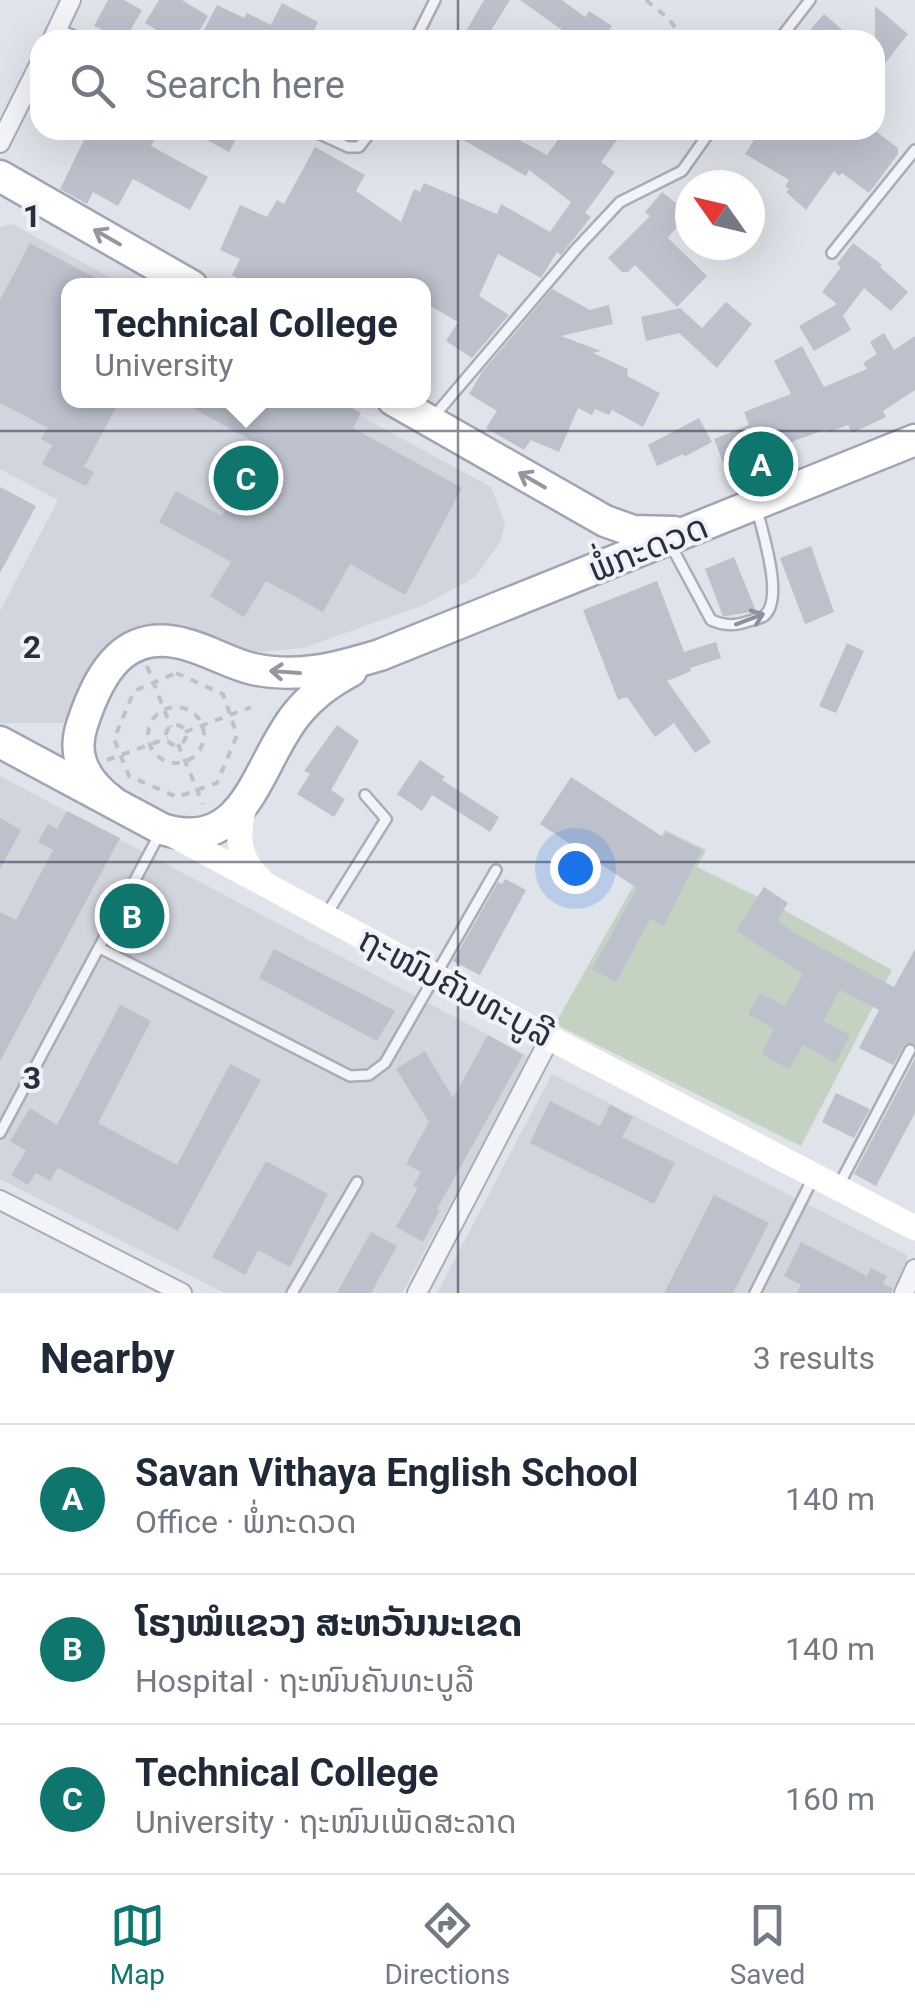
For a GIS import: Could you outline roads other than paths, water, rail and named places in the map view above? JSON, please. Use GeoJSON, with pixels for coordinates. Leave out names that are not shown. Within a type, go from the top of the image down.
{"type":"FeatureCollection","features":[{"type":"Feature","properties":{"kind":"main road"},"geometry":{"type":"LineString","coordinates":[[0,176],[178,278]]}},
{"type":"Feature","properties":{"kind":"main road"},"geometry":{"type":"LineString","coordinates":[[408,408],[574,504],[633,531],[678,536]]}},
{"type":"Feature","properties":{"kind":"main road","name":"ພໍ່ກະດວດ"},"geometry":{"type":"LineString","coordinates":[[380,655],[915,440]]}},
{"type":"Feature","properties":{"kind":"main road"},"geometry":{"type":"LineString","coordinates":[[563,582],[585,565],[593,540],[584,516],[574,504]]}},
{"type":"Feature","properties":{"kind":"main road"},"geometry":{"type":"LineString","coordinates":[[113,802],[96,790],[82,769],[78,736],[102,674],[115,658],[132,647],[151,641],[171,641],[251,668],[288,673],[311,673],[380,655]]}},
{"type":"Feature","properties":{"kind":"main road"},"geometry":{"type":"LineString","coordinates":[[162,829],[181,834],[214,830],[235,816],[296,715],[336,679],[380,655]]}},
{"type":"Feature","properties":{"kind":"main road","name":"ຖະໜົນຄັນທະບູລີ"},"geometry":{"type":"LineString","coordinates":[[0,742],[162,829]]}},
{"type":"Feature","properties":{"kind":"street"},"geometry":{"type":"LineString","coordinates":[[56,30],[71,0]]}},
{"type":"Feature","properties":{"kind":"street"},"geometry":{"type":"LineString","coordinates":[[0,143],[30,83]]}},
{"type":"Feature","properties":{"kind":"street"},"geometry":{"type":"LineString","coordinates":[[246,800],[239,826],[242,854],[247,868],[271,888]]}},
{"type":"Feature","properties":{"kind":"street","name":"ຖະໜົນຄັນທະບູລີ"},"geometry":{"type":"LineString","coordinates":[[162,829],[550,1038],[915,1228]]}},
{"type":"Feature","properties":{"kind":"street"},"geometry":{"type":"LineString","coordinates":[[418,1293],[550,1038]]}},
{"type":"Feature","properties":{"kind":"street"},"geometry":{"type":"LineString","coordinates":[[0,1200],[182,1293]]}},
{"type":"Feature","properties":{"kind":"street"},"geometry":{"type":"LineString","coordinates":[[904,1293],[915,1269]]}},
{"type":"Feature","properties":{"kind":"lane"},"geometry":{"type":"LineString","coordinates":[[420,30],[434,0]]}},
{"type":"Feature","properties":{"kind":"lane"},"geometry":{"type":"LineString","coordinates":[[787,30],[810,0]]}},
{"type":"Feature","properties":{"kind":"lane"},"geometry":{"type":"LineString","coordinates":[[332,140],[348,148],[359,147],[364,140]]}},
{"type":"Feature","properties":{"kind":"lane"},"geometry":{"type":"LineString","coordinates":[[430,421],[620,202],[682,171],[704,140]]}},
{"type":"Feature","properties":{"kind":"lane"},"geometry":{"type":"LineString","coordinates":[[832,253],[915,150]]}},
{"type":"Feature","properties":{"kind":"lane"},"geometry":{"type":"LineString","coordinates":[[678,536],[711,620],[738,625],[763,616],[769,609],[774,584],[756,506]]}},
{"type":"Feature","properties":{"kind":"lane"},"geometry":{"type":"LineString","coordinates":[[324,917],[386,819],[365,796]]}},
{"type":"Feature","properties":{"kind":"lane"},"geometry":{"type":"LineString","coordinates":[[0,1133],[162,829]]}},
{"type":"Feature","properties":{"kind":"lane"},"geometry":{"type":"LineString","coordinates":[[100,948],[350,1076],[368,1076],[385,1063],[496,870]]}},
{"type":"Feature","properties":{"kind":"lane"},"geometry":{"type":"LineString","coordinates":[[837,1187],[910,1050]]}},
{"type":"Feature","properties":{"kind":"lane"},"geometry":{"type":"LineString","coordinates":[[754,1293],[814,1175]]}},
{"type":"Feature","properties":{"kind":"lane"},"geometry":{"type":"LineString","coordinates":[[292,1293],[356,1182]]}},
{"type":"Feature","properties":{"kind":"place","name":"Savan Vithaya English School"},"geometry":{"type":"Point","coordinates":[761,464]}},
{"type":"Feature","properties":{"kind":"place","name":"Technical College"},"geometry":{"type":"Point","coordinates":[246,478]}},
{"type":"Feature","properties":{"kind":"place","name":"ໂຮງໝໍແຂວງ ສະຫວັນນະເຂດ"},"geometry":{"type":"Point","coordinates":[132,916]}}]}
